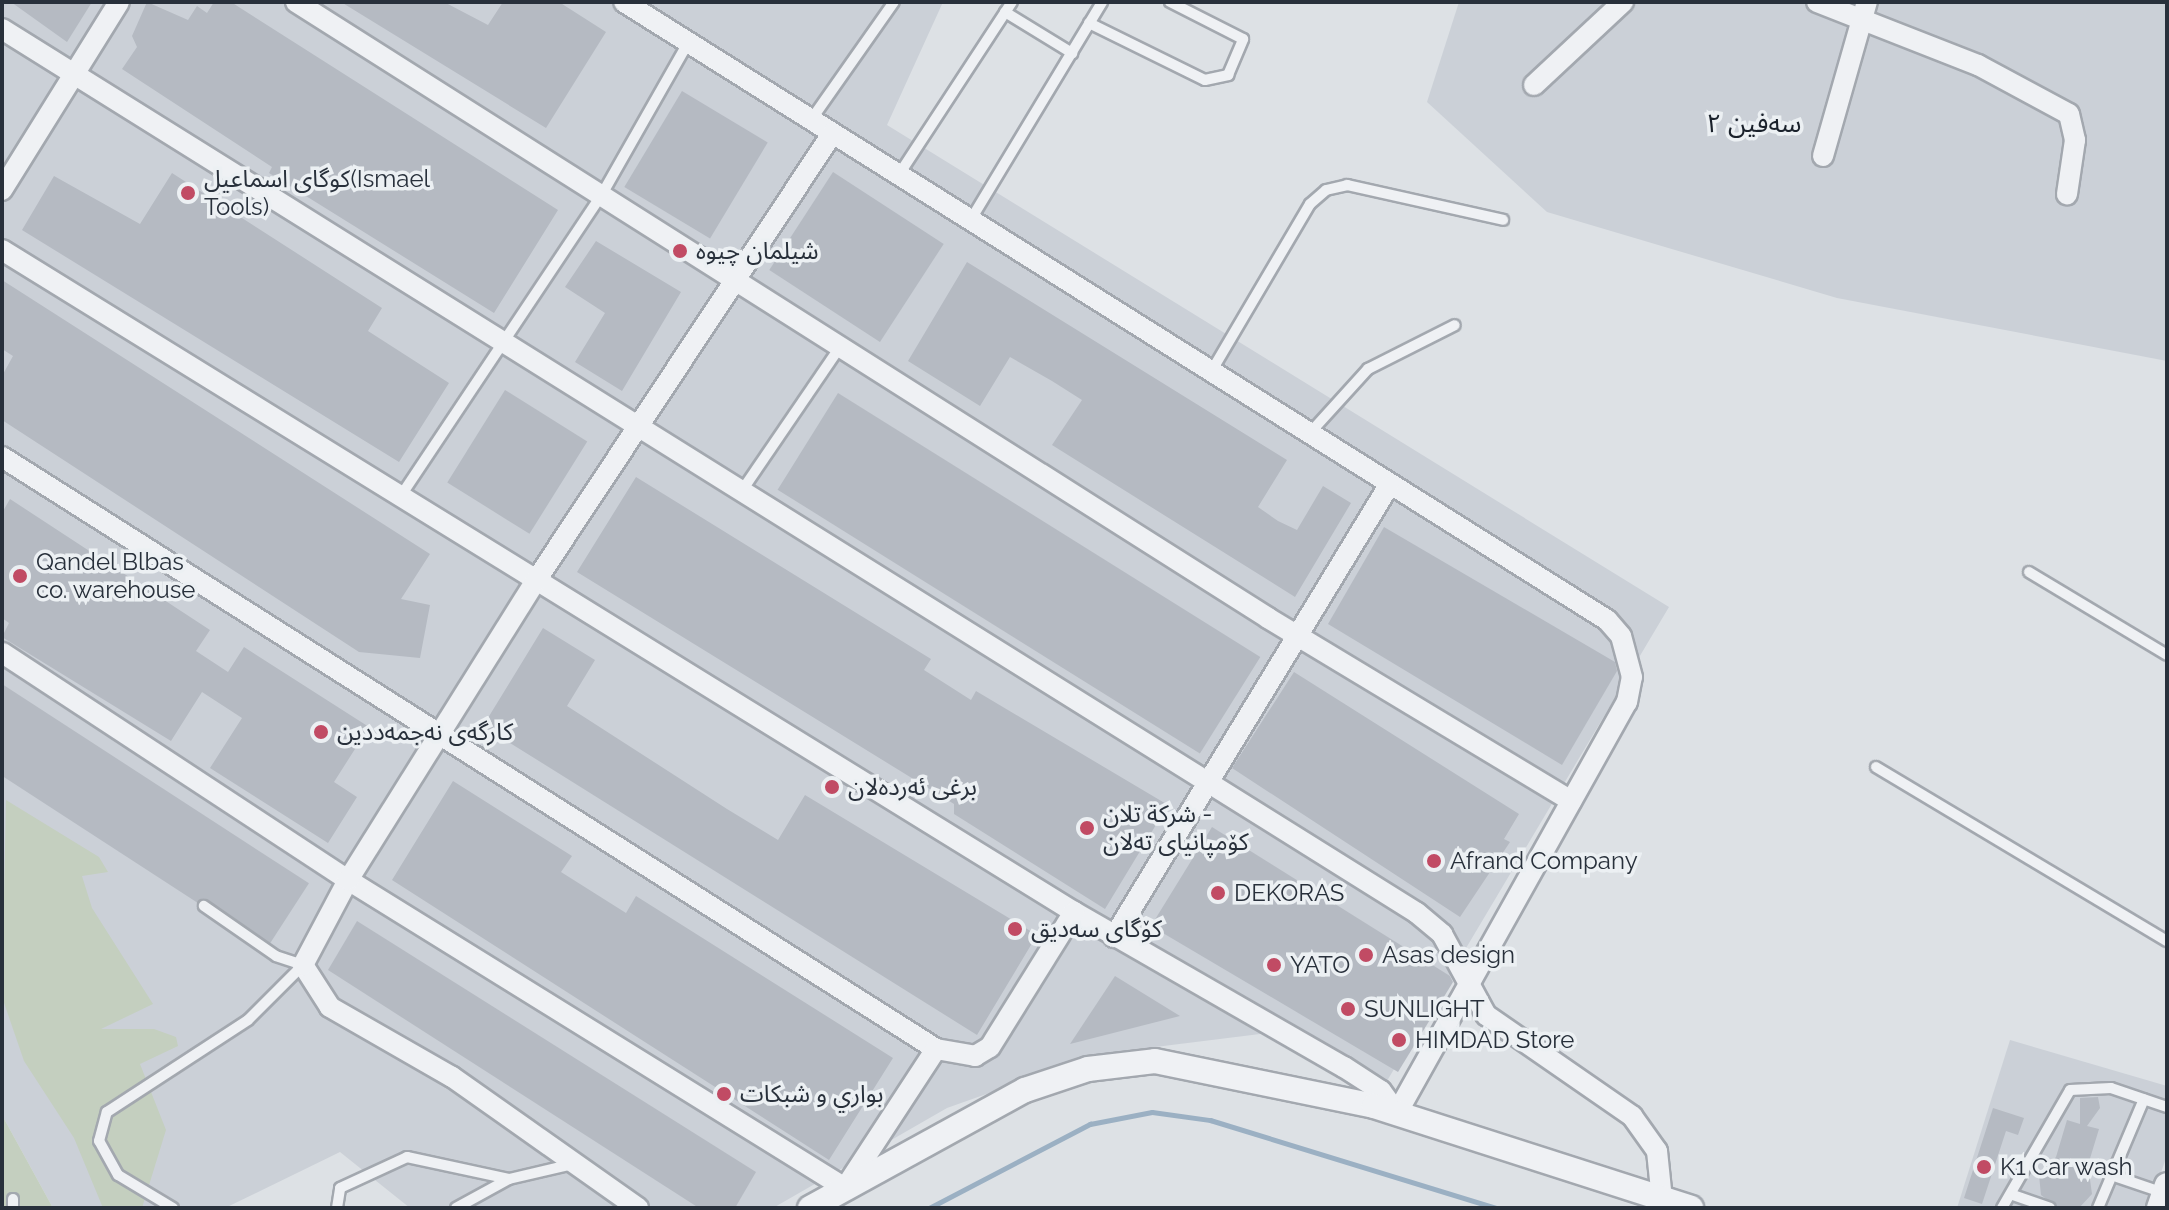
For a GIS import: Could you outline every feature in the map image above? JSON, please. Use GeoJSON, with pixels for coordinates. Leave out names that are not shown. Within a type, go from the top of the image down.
{"type":"FeatureCollection","features":[{"type":"Feature","properties":{"kind":"street"},"geometry":{"type":"LineString","coordinates":[[2,190],[119,2]]}},
{"type":"Feature","properties":{"kind":"street"},"geometry":{"type":"LineString","coordinates":[[296,2],[1298,636],[1571,801]]}},
{"type":"Feature","properties":{"kind":"street"},"geometry":{"type":"LineString","coordinates":[[624,2],[1388,487],[1607,620],[1630,650],[1627,702],[1469,979],[1397,1113]]}},
{"type":"Feature","properties":{"kind":"street"},"geometry":{"type":"LineString","coordinates":[[1534,85],[1623,2]]}},
{"type":"Feature","properties":{"kind":"street"},"geometry":{"type":"LineString","coordinates":[[1817,2],[1864,10],[1978,65],[2069,114],[2075,140],[2067,194]]}},
{"type":"Feature","properties":{"kind":"street"},"geometry":{"type":"LineString","coordinates":[[1823,156],[1864,10]]}},
{"type":"Feature","properties":{"kind":"street"},"geometry":{"type":"LineString","coordinates":[[2,29],[1417,913],[1442,934],[1486,1015],[1632,1116],[1657,1151],[1662,1199]]}},
{"type":"Feature","properties":{"kind":"street"},"geometry":{"type":"LineString","coordinates":[[638,1208],[569,1165],[452,1077],[330,1007],[303,965],[348,880],[440,739],[535,582],[832,134]]}},
{"type":"Feature","properties":{"kind":"street"},"geometry":{"type":"LineString","coordinates":[[2,250],[1114,937],[1344,1067],[1381,1091],[1397,1113]]}},
{"type":"Feature","properties":{"kind":"street"},"geometry":{"type":"LineString","coordinates":[[2,457],[440,739],[936,1049],[975,1056],[990,1047],[1074,912]]}},
{"type":"Feature","properties":{"kind":"street"},"geometry":{"type":"LineString","coordinates":[[1114,937],[1388,487]]}},
{"type":"Feature","properties":{"kind":"street"},"geometry":{"type":"LineString","coordinates":[[2,653],[348,880],[845,1188]]}},
{"type":"Feature","properties":{"kind":"street"},"geometry":{"type":"LineString","coordinates":[[845,1188],[936,1049]]}},
{"type":"Feature","properties":{"kind":"street"},"geometry":{"type":"LineString","coordinates":[[810,1208],[1025,1090],[1121,1063],[1188,1063],[1397,1113],[1691,1208]]}},
{"type":"Feature","properties":{"kind":"lane"},"geometry":{"type":"LineString","coordinates":[[811,120],[894,2]]}},
{"type":"Feature","properties":{"kind":"lane"},"geometry":{"type":"LineString","coordinates":[[970,221],[1102,2]]}},
{"type":"Feature","properties":{"kind":"lane"},"geometry":{"type":"LineString","coordinates":[[1089,23],[1205,80],[1228,75],[1243,39],[1170,2]]}},
{"type":"Feature","properties":{"kind":"lane"},"geometry":{"type":"LineString","coordinates":[[898,176],[1009,7],[1072,53]]}},
{"type":"Feature","properties":{"kind":"lane"},"geometry":{"type":"LineString","coordinates":[[400,497],[601,196],[688,43]]}},
{"type":"Feature","properties":{"kind":"lane"},"geometry":{"type":"LineString","coordinates":[[1210,374],[1310,204],[1326,190],[1347,185],[1503,220]]}},
{"type":"Feature","properties":{"kind":"lane"},"geometry":{"type":"LineString","coordinates":[[1307,436],[1368,369],[1455,325]]}},
{"type":"Feature","properties":{"kind":"lane"},"geometry":{"type":"LineString","coordinates":[[741,492],[840,347]]}},
{"type":"Feature","properties":{"kind":"lane"},"geometry":{"type":"LineString","coordinates":[[2029,572],[2167,655]]}},
{"type":"Feature","properties":{"kind":"lane"},"geometry":{"type":"LineString","coordinates":[[1876,767],[2167,941]]}},
{"type":"Feature","properties":{"kind":"lane"},"geometry":{"type":"LineString","coordinates":[[173,1208],[118,1175],[99,1141],[107,1112],[248,1020],[303,965],[276,956],[204,906]]}},
{"type":"Feature","properties":{"kind":"lane"},"geometry":{"type":"LineString","coordinates":[[2002,1208],[2013,1195],[2038,1136],[2070,1090],[2088,1085],[2167,1107]]}},
{"type":"Feature","properties":{"kind":"lane"},"geometry":{"type":"LineString","coordinates":[[2098,1208],[2117,1177],[2144,1099]]}},
{"type":"Feature","properties":{"kind":"lane"},"geometry":{"type":"LineString","coordinates":[[337,1208],[340,1188],[407,1157],[509,1179]]}},
{"type":"Feature","properties":{"kind":"lane"},"geometry":{"type":"LineString","coordinates":[[456,1208],[509,1179],[569,1165]]}},
{"type":"Feature","properties":{"kind":"lane"},"geometry":{"type":"LineString","coordinates":[[2117,1177],[2163,1195]]}},
{"type":"Feature","properties":{"kind":"lane"},"geometry":{"type":"LineString","coordinates":[[2013,1195],[2050,1208]]}},
{"type":"Feature","properties":{"kind":"shaded area"},"geometry":{"type":"Polygon","coordinates":[[[2,2],[943,2],[887,125],[1669,607],[1381,1091],[1268,1033],[1099,1054],[947,1108],[773,1208],[410,1208],[340,1152],[225,1208],[53,1208],[2,1115],[2,2]]]}},
{"type":"Feature","properties":{"kind":"shaded area"},"geometry":{"type":"Polygon","coordinates":[[[1459,2],[2167,2],[2167,361],[1837,298],[1547,212],[1427,102],[1459,2]]]}},
{"type":"Feature","properties":{"kind":"shaded area"},"geometry":{"type":"Polygon","coordinates":[[[2010,1040],[2167,1086],[2167,1155],[2149,1208],[1957,1208],[2010,1040]]]}},
{"type":"Feature","properties":{"kind":"green space"},"geometry":{"type":"Polygon","coordinates":[[[6,800],[99,857],[108,872],[82,876],[92,908],[153,1004],[101,1029],[154,1029],[176,1037],[178,1046],[140,1064],[166,1130],[142,1208],[103,1208],[74,1138],[24,1061],[2,997],[6,800]]]}},
{"type":"Feature","properties":{"kind":"green space"},"geometry":{"type":"Polygon","coordinates":[[[2,1115],[53,1208],[2,1208],[2,1115]]]}},
{"type":"Feature","properties":{"kind":"building"},"geometry":{"type":"Polygon","coordinates":[[[11,2],[92,2],[67,42],[11,2]]]}},
{"type":"Feature","properties":{"kind":"building"},"geometry":{"type":"Polygon","coordinates":[[[147,2],[188,20],[197,6],[207,13],[214,2],[231,2],[558,210],[494,313],[269,173],[272,167],[122,69],[137,47],[132,36],[147,2]]]}},
{"type":"Feature","properties":{"kind":"building"},"geometry":{"type":"Polygon","coordinates":[[[341,2],[444,2],[488,25],[503,2],[559,2],[606,32],[546,128],[341,2]]]}},
{"type":"Feature","properties":{"kind":"building"},"geometry":{"type":"Polygon","coordinates":[[[682,91],[768,143],[710,239],[624,187],[682,91]]]}},
{"type":"Feature","properties":{"kind":"building"},"geometry":{"type":"Polygon","coordinates":[[[833,172],[944,244],[880,342],[769,270],[833,172]]]}},
{"type":"Feature","properties":{"kind":"building"},"geometry":{"type":"Polygon","coordinates":[[[172,173],[382,308],[368,331],[449,383],[399,462],[22,230],[54,176],[140,224],[172,173]]]}},
{"type":"Feature","properties":{"kind":"building"},"geometry":{"type":"Polygon","coordinates":[[[596,241],[681,292],[622,391],[575,362],[605,313],[565,287],[596,241]]]}},
{"type":"Feature","properties":{"kind":"building"},"geometry":{"type":"Polygon","coordinates":[[[967,262],[1287,460],[1258,507],[1278,521],[1297,530],[1323,486],[1351,503],[1295,597],[1052,445],[1082,400],[1052,381],[1010,357],[980,406],[908,361],[967,262]]]}},
{"type":"Feature","properties":{"kind":"building"},"geometry":{"type":"Polygon","coordinates":[[[2,280],[430,554],[401,599],[430,605],[420,658],[359,652],[2,420],[2,376],[13,356],[2,349],[2,280]]]}},
{"type":"Feature","properties":{"kind":"building"},"geometry":{"type":"Polygon","coordinates":[[[505,390],[587,441],[529,534],[447,482],[505,390]]]}},
{"type":"Feature","properties":{"kind":"building"},"geometry":{"type":"Polygon","coordinates":[[[838,393],[1260,657],[1200,754],[778,490],[838,393]]]}},
{"type":"Feature","properties":{"kind":"building"},"geometry":{"type":"Polygon","coordinates":[[[636,477],[931,659],[924,670],[971,700],[976,691],[1168,805],[1105,909],[954,814],[954,804],[577,572],[636,477]]]}},
{"type":"Feature","properties":{"kind":"building"},"geometry":{"type":"Polygon","coordinates":[[[10,499],[210,630],[196,651],[228,672],[244,647],[369,727],[334,782],[357,797],[328,843],[210,768],[242,718],[202,692],[171,741],[2,637],[9,623],[2,618],[2,513],[10,499]]]}},
{"type":"Feature","properties":{"kind":"building"},"geometry":{"type":"Polygon","coordinates":[[[1384,527],[1615,662],[1617,671],[1562,765],[1328,624],[1384,527]]]}},
{"type":"Feature","properties":{"kind":"building"},"geometry":{"type":"Polygon","coordinates":[[[543,628],[595,660],[567,706],[727,809],[778,840],[805,795],[1037,935],[977,1035],[483,726],[543,628]]]}},
{"type":"Feature","properties":{"kind":"building"},"geometry":{"type":"Polygon","coordinates":[[[1294,672],[1519,814],[1504,839],[1510,842],[1460,917],[1232,768],[1294,672]]]}},
{"type":"Feature","properties":{"kind":"building"},"geometry":{"type":"Polygon","coordinates":[[[2,684],[309,883],[267,948],[2,776],[2,684]]]}},
{"type":"Feature","properties":{"kind":"building"},"geometry":{"type":"Polygon","coordinates":[[[453,781],[572,856],[561,872],[626,913],[636,896],[893,1058],[829,1160],[392,880],[453,781]]]}},
{"type":"Feature","properties":{"kind":"building"},"geometry":{"type":"Polygon","coordinates":[[[1212,827],[1450,976],[1453,982],[1398,1072],[1151,926],[1212,827]]]}},
{"type":"Feature","properties":{"kind":"building"},"geometry":{"type":"Polygon","coordinates":[[[357,921],[756,1172],[735,1208],[699,1208],[328,970],[357,921]]]}},
{"type":"Feature","properties":{"kind":"building"},"geometry":{"type":"Polygon","coordinates":[[[1115,976],[1180,1016],[1070,1044],[1115,976]]]}},
{"type":"Feature","properties":{"kind":"building"},"geometry":{"type":"Polygon","coordinates":[[[2098,1097],[2100,1108],[2087,1126],[2099,1129],[2088,1165],[2092,1194],[2079,1208],[2058,1208],[2041,1195],[2039,1175],[2056,1157],[2067,1120],[2080,1124],[2080,1098],[2098,1097]]]}},
{"type":"Feature","properties":{"kind":"building","name":"K1 Car wash"},"geometry":{"type":"Polygon","coordinates":[[[1993,1108],[2024,1118],[2018,1135],[2006,1131],[1982,1204],[1964,1198],[1993,1108]]]}},
{"type":"Feature","properties":{"kind":"waterway"},"geometry":{"type":"LineString","coordinates":[[929,1208],[1090,1124],[1152,1112],[1210,1120],[1496,1208]]}},
{"type":"Feature","properties":{"kind":"place","name":"كوگای اسماعیل(Ismael Tools)"},"geometry":{"type":"Point","coordinates":[188,193]}},
{"type":"Feature","properties":{"kind":"place","name":"شيلمان چیوه"},"geometry":{"type":"Point","coordinates":[680,251]}},
{"type":"Feature","properties":{"kind":"place","name":"Qandel Blbas co. warehouse"},"geometry":{"type":"Point","coordinates":[20,576]}},
{"type":"Feature","properties":{"kind":"place","name":"کارگەی نەجمەددین"},"geometry":{"type":"Point","coordinates":[321,732]}},
{"type":"Feature","properties":{"kind":"place","name":"برغی ئەردەلان"},"geometry":{"type":"Point","coordinates":[832,787]}},
{"type":"Feature","properties":{"kind":"place","name":"شركة تلان - کۆمپانیای تەلان"},"geometry":{"type":"Point","coordinates":[1087,828]}},
{"type":"Feature","properties":{"kind":"place","name":"Afrand Company"},"geometry":{"type":"Point","coordinates":[1434,861]}},
{"type":"Feature","properties":{"kind":"place","name":"DEKORAS"},"geometry":{"type":"Point","coordinates":[1218,893]}},
{"type":"Feature","properties":{"kind":"place","name":"کۆگای سەدیق"},"geometry":{"type":"Point","coordinates":[1015,929]}},
{"type":"Feature","properties":{"kind":"place","name":"Asas design"},"geometry":{"type":"Point","coordinates":[1366,955]}},
{"type":"Feature","properties":{"kind":"place","name":"YATO"},"geometry":{"type":"Point","coordinates":[1274,965]}},
{"type":"Feature","properties":{"kind":"place","name":"SUNLIGHT"},"geometry":{"type":"Point","coordinates":[1348,1009]}},
{"type":"Feature","properties":{"kind":"place","name":"HIMDAD Store"},"geometry":{"type":"Point","coordinates":[1399,1040]}},
{"type":"Feature","properties":{"kind":"place","name":"بواري و شبكات"},"geometry":{"type":"Point","coordinates":[724,1094]}},
{"type":"Feature","properties":{"kind":"place","name":"K1 Car wash"},"geometry":{"type":"Point","coordinates":[1984,1167]}},
{"type":"Feature","properties":{"kind":"district","name":"سەفین ٢"},"geometry":{"type":"Point","coordinates":[1754,124]}}]}
